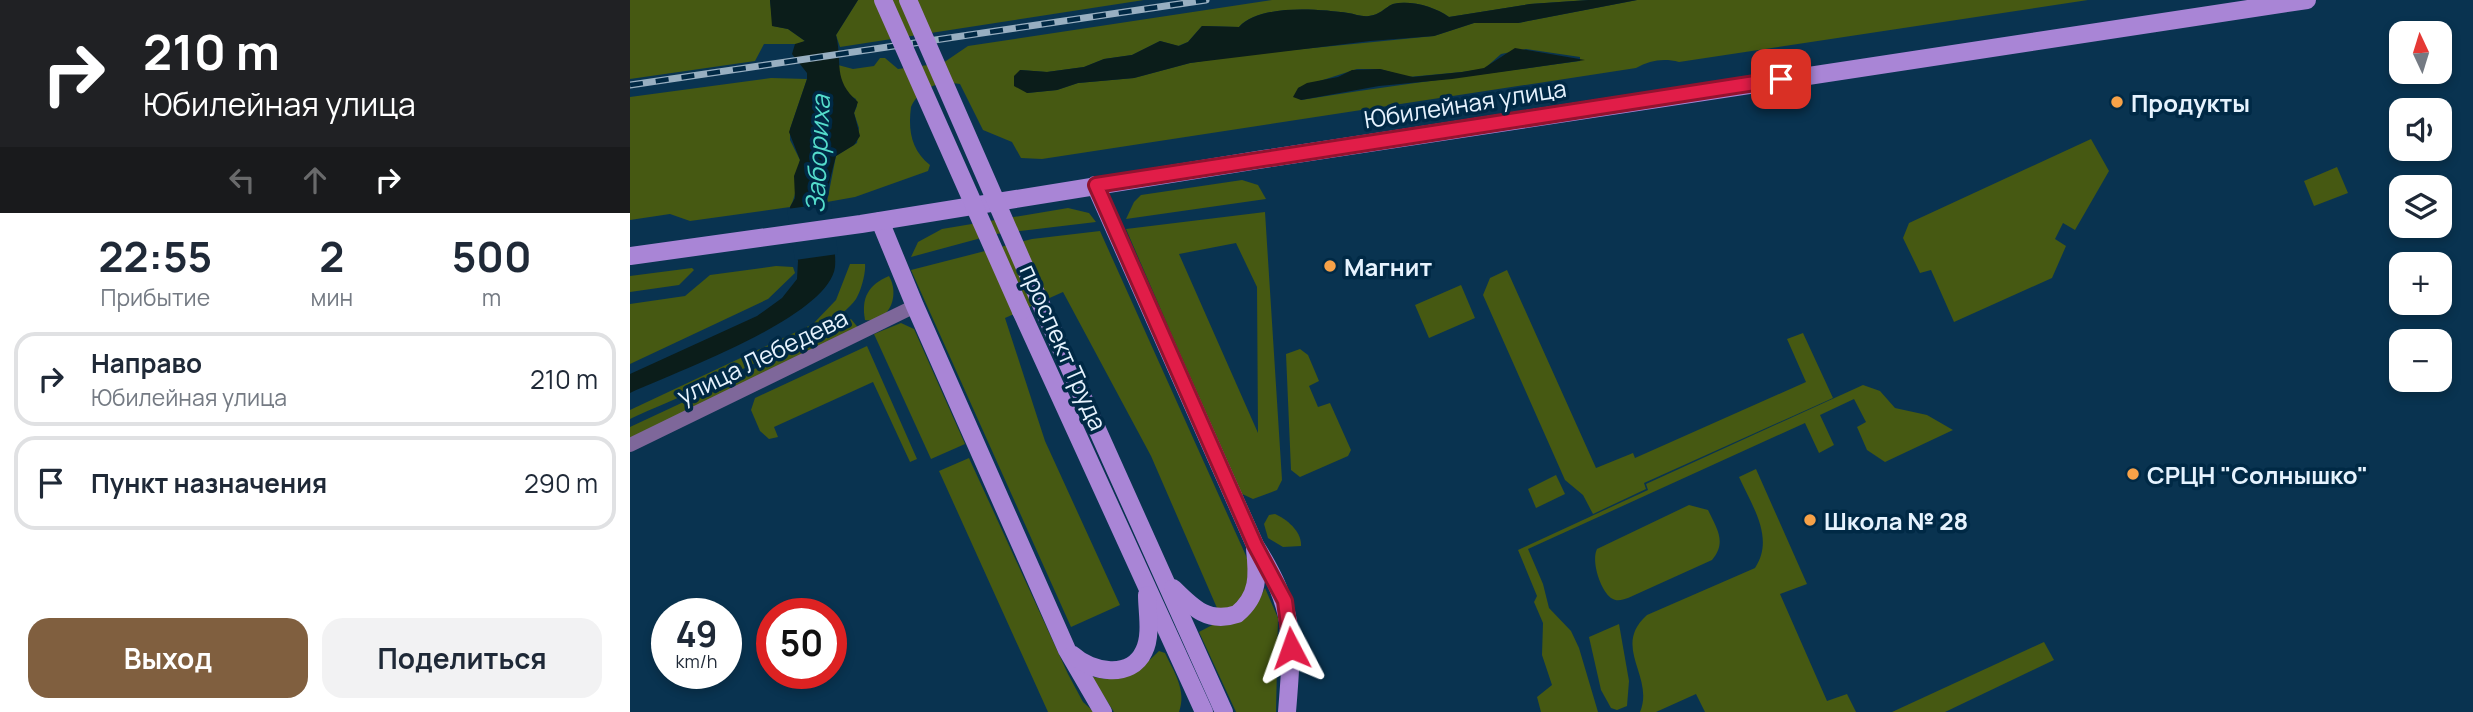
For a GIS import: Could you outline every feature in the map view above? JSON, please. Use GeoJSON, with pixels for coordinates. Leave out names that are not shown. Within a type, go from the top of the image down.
{"type":"FeatureCollection","features":[{"type":"Feature","properties":{"kind":"main road","name":"проспект Труда"},"geometry":{"type":"LineString","coordinates":[[883,0],[1200,707]]}},
{"type":"Feature","properties":{"kind":"main road","name":"проспект Труда"},"geometry":{"type":"LineString","coordinates":[[908,0],[1224,712]]}},
{"type":"Feature","properties":{"kind":"main road","name":"Юбилейная улица"},"geometry":{"type":"LineString","coordinates":[[630,256],[849,226],[1096,185],[2307,0]]}},
{"type":"Feature","properties":{"kind":"main road"},"geometry":{"type":"LineString","coordinates":[[1096,185],[1255,545],[1268,566],[1289,614],[1287,712]]}},
{"type":"Feature","properties":{"kind":"main road"},"geometry":{"type":"LineString","coordinates":[[880,221],[1068,650],[1103,712]]}},
{"type":"Feature","properties":{"kind":"main road"},"geometry":{"type":"LineString","coordinates":[[1164,579],[1198,612],[1209,616],[1237,614],[1250,600],[1256,585],[1255,545]]}},
{"type":"Feature","properties":{"kind":"main road"},"geometry":{"type":"LineString","coordinates":[[1068,650],[1083,665],[1099,670],[1125,667],[1136,661],[1144,652],[1148,640],[1146,588]]}},
{"type":"Feature","properties":{"kind":"street","name":"улица Лебедева"},"geometry":{"type":"LineString","coordinates":[[630,445],[915,306]]}},
{"type":"Feature","properties":{"kind":"green space"},"geometry":{"type":"Polygon","coordinates":[[[630,0],[770,0],[773,26],[788,29],[805,41],[798,44],[764,44],[755,61],[630,79],[630,0]]]}},
{"type":"Feature","properties":{"kind":"green space"},"geometry":{"type":"Polygon","coordinates":[[[858,0],[1144,0],[840,47],[836,35],[858,0]]]}},
{"type":"Feature","properties":{"kind":"green space"},"geometry":{"type":"Polygon","coordinates":[[[1272,0],[1589,0],[1530,4],[1449,17],[1430,7],[1407,3],[1393,4],[1376,14],[1366,16],[1322,10],[1275,11],[1248,20],[1239,27],[1202,26],[1188,42],[1178,46],[1160,41],[1132,55],[1104,59],[1084,67],[1047,72],[1020,70],[1027,93],[1057,90],[1078,83],[1134,78],[1190,63],[1242,55],[1434,36],[1474,23],[1518,23],[1637,0],[2088,0],[1679,62],[1657,61],[1636,68],[1042,159],[1021,158],[1012,142],[983,130],[960,84],[938,84],[920,94],[911,107],[912,139],[919,153],[930,165],[928,171],[855,197],[827,202],[836,156],[857,143],[859,128],[854,113],[856,99],[842,85],[838,65],[853,69],[874,66],[880,58],[885,58],[898,69],[943,63],[968,46],[1272,0]],[[1526,49],[1501,54],[1484,69],[1408,77],[1380,69],[1357,69],[1298,88],[1301,100],[1580,61],[1580,57],[1526,49]]]}},
{"type":"Feature","properties":{"kind":"green space"},"geometry":{"type":"Polygon","coordinates":[[[771,78],[807,79],[790,129],[790,140],[800,160],[790,207],[690,221],[670,214],[630,220],[630,97],[771,78]]]}},
{"type":"Feature","properties":{"kind":"green space"},"geometry":{"type":"Polygon","coordinates":[[[2091,139],[2109,171],[2075,230],[2063,223],[2055,239],[2066,246],[2052,278],[1954,322],[1931,270],[1920,273],[1903,238],[1909,223],[2091,139]]]}},
{"type":"Feature","properties":{"kind":"green space"},"geometry":{"type":"Polygon","coordinates":[[[2337,167],[2348,193],[2314,206],[2304,181],[2337,167]]]}},
{"type":"Feature","properties":{"kind":"green space"},"geometry":{"type":"Polygon","coordinates":[[[1242,180],[1258,185],[1266,199],[1126,219],[1134,202],[1141,195],[1242,180]]]}},
{"type":"Feature","properties":{"kind":"green space"},"geometry":{"type":"Polygon","coordinates":[[[1068,208],[1089,213],[1096,222],[996,234],[911,257],[918,242],[942,229],[1068,208]]]}},
{"type":"Feature","properties":{"kind":"green space"},"geometry":{"type":"Polygon","coordinates":[[[1265,212],[1282,480],[1277,490],[1253,499],[1240,493],[1126,229],[1265,212]],[[1236,243],[1179,254],[1258,433],[1257,287],[1236,243]]]}},
{"type":"Feature","properties":{"kind":"green space"},"geometry":{"type":"Polygon","coordinates":[[[1100,231],[1247,558],[1249,581],[1241,599],[1231,610],[1217,608],[1151,456],[1063,292],[1005,318],[1045,441],[1120,605],[1071,627],[911,270],[1032,239],[1100,231]]]}},
{"type":"Feature","properties":{"kind":"green space"},"geometry":{"type":"Polygon","coordinates":[[[850,264],[865,264],[864,277],[856,299],[840,315],[816,331],[751,365],[630,419],[630,410],[813,324],[836,300],[850,264]]]}},
{"type":"Feature","properties":{"kind":"green space"},"geometry":{"type":"Polygon","coordinates":[[[776,266],[793,267],[795,273],[768,299],[630,364],[630,304],[685,296],[710,275],[776,266]]]}},
{"type":"Feature","properties":{"kind":"green space"},"geometry":{"type":"Polygon","coordinates":[[[692,268],[694,270],[679,285],[630,292],[630,276],[692,268]]]}},
{"type":"Feature","properties":{"kind":"green space"},"geometry":{"type":"Polygon","coordinates":[[[1507,270],[1596,468],[1633,453],[1635,458],[1806,382],[1787,339],[1803,333],[1833,398],[1644,483],[1646,489],[1593,514],[1583,495],[1565,480],[1483,295],[1490,278],[1507,270]]]}},
{"type":"Feature","properties":{"kind":"green space"},"geometry":{"type":"Polygon","coordinates":[[[889,276],[893,291],[890,306],[881,317],[865,320],[864,305],[868,293],[889,276]]]}},
{"type":"Feature","properties":{"kind":"green space"},"geometry":{"type":"Polygon","coordinates":[[[1461,285],[1475,318],[1429,338],[1415,305],[1461,285]]]}},
{"type":"Feature","properties":{"kind":"green space"},"geometry":{"type":"Polygon","coordinates":[[[851,319],[860,330],[630,439],[630,427],[808,344],[851,319]]]}},
{"type":"Feature","properties":{"kind":"green space"},"geometry":{"type":"Polygon","coordinates":[[[901,323],[914,329],[965,444],[931,459],[874,334],[901,323]]]}},
{"type":"Feature","properties":{"kind":"green space"},"geometry":{"type":"Polygon","coordinates":[[[867,346],[917,459],[910,462],[873,382],[774,427],[778,437],[769,439],[760,431],[751,410],[755,398],[867,346]]]}},
{"type":"Feature","properties":{"kind":"green space"},"geometry":{"type":"Polygon","coordinates":[[[1300,349],[1308,355],[1319,381],[1309,386],[1318,407],[1330,403],[1351,450],[1348,456],[1300,477],[1291,470],[1286,354],[1300,349]]]}},
{"type":"Feature","properties":{"kind":"green space"},"geometry":{"type":"Polygon","coordinates":[[[1863,385],[1880,391],[1895,408],[1927,415],[1953,430],[1885,462],[1867,450],[1857,427],[1866,422],[1854,399],[1820,415],[1834,445],[1819,453],[1805,423],[1528,549],[1543,584],[1549,608],[1571,631],[1579,648],[1598,712],[1541,712],[1537,697],[1552,685],[1542,655],[1543,623],[1534,602],[1537,596],[1518,550],[1648,490],[1646,484],[1863,385]]]}},
{"type":"Feature","properties":{"kind":"green space"},"geometry":{"type":"Polygon","coordinates":[[[969,458],[1068,674],[1083,702],[1094,712],[1048,712],[939,471],[969,458]]]}},
{"type":"Feature","properties":{"kind":"green space"},"geometry":{"type":"Polygon","coordinates":[[[1756,469],[1807,584],[1780,594],[1827,701],[1847,694],[1856,712],[1705,712],[1696,694],[1656,712],[1640,712],[1642,686],[1633,650],[1637,627],[1647,615],[1755,568],[1761,557],[1763,545],[1759,522],[1739,477],[1756,469]]]}},
{"type":"Feature","properties":{"kind":"green space"},"geometry":{"type":"Polygon","coordinates":[[[1556,475],[1565,494],[1536,508],[1528,489],[1556,475]]]}},
{"type":"Feature","properties":{"kind":"green space"},"geometry":{"type":"Polygon","coordinates":[[[1689,505],[1708,510],[1717,529],[1720,541],[1712,560],[1628,598],[1611,598],[1598,575],[1595,560],[1597,549],[1689,505]]]}},
{"type":"Feature","properties":{"kind":"green space"},"geometry":{"type":"Polygon","coordinates":[[[1275,514],[1293,527],[1301,546],[1283,547],[1268,538],[1264,524],[1269,515],[1275,514]]]}},
{"type":"Feature","properties":{"kind":"green space"},"geometry":{"type":"Polygon","coordinates":[[[1265,588],[1278,618],[1276,712],[1236,712],[1199,632],[1258,601],[1265,588]]]}},
{"type":"Feature","properties":{"kind":"green space"},"geometry":{"type":"Polygon","coordinates":[[[1619,624],[1629,681],[1627,706],[1617,710],[1611,708],[1601,690],[1589,637],[1619,624]]]}},
{"type":"Feature","properties":{"kind":"green space"},"geometry":{"type":"Polygon","coordinates":[[[2044,642],[2054,660],[1945,712],[1892,712],[2044,642]]]}},
{"type":"Feature","properties":{"kind":"green space"},"geometry":{"type":"Polygon","coordinates":[[[1159,651],[1165,653],[1178,682],[1181,697],[1179,712],[1114,712],[1091,676],[1111,679],[1120,677],[1137,670],[1159,651]]]}},
{"type":"Feature","properties":{"kind":"water","name":"Забориха"},"geometry":{"type":"Polygon","coordinates":[[[770,0],[858,0],[836,35],[841,78],[858,102],[854,113],[860,136],[854,145],[836,156],[828,188],[827,206],[835,267],[826,286],[807,305],[779,323],[713,357],[630,393],[630,374],[757,316],[782,298],[797,279],[798,261],[790,207],[795,198],[794,176],[800,160],[789,132],[807,79],[807,73],[792,54],[795,44],[805,41],[788,29],[772,26],[770,0]]]}},
{"type":"Feature","properties":{"kind":"water"},"geometry":{"type":"Polygon","coordinates":[[[1637,0],[1518,23],[1474,23],[1434,36],[1190,63],[1134,78],[1078,83],[1057,90],[1027,93],[1014,86],[1014,76],[1020,70],[1047,72],[1084,67],[1104,59],[1132,55],[1160,41],[1179,46],[1188,42],[1202,26],[1239,27],[1248,20],[1275,11],[1321,10],[1366,16],[1376,14],[1393,4],[1407,3],[1430,7],[1449,17],[1530,4],[1637,0]]]}},
{"type":"Feature","properties":{"kind":"water"},"geometry":{"type":"Polygon","coordinates":[[[1515,48],[1585,60],[1452,79],[1379,86],[1301,100],[1293,97],[1298,88],[1307,83],[1338,77],[1352,70],[1380,69],[1413,77],[1462,72],[1484,68],[1515,48]]]}},
{"type":"Feature","properties":{"kind":"pier"},"geometry":{"type":"Polygon","coordinates":[[[831,203],[838,254],[795,260],[787,209],[831,203]]]}},
{"type":"Feature","properties":{"kind":"railway"},"geometry":{"type":"LineString","coordinates":[[630,85],[1206,0]]}},
{"type":"Feature","properties":{"kind":"place","name":"Продукты"},"geometry":{"type":"Point","coordinates":[2117,102]}},
{"type":"Feature","properties":{"kind":"place","name":"Магнит"},"geometry":{"type":"Point","coordinates":[1330,266]}},
{"type":"Feature","properties":{"kind":"place","name":"СРЦН \"Солнышко\""},"geometry":{"type":"Point","coordinates":[2133,474]}},
{"type":"Feature","properties":{"kind":"place","name":"Школа № 28"},"geometry":{"type":"Point","coordinates":[1810,520]}},
{"type":"Feature","properties":{"kind":"route"},"geometry":{"type":"LineString","coordinates":[[1291,648],[1289,614],[1285,601],[1255,545],[1096,185],[1781,79]]}}]}
